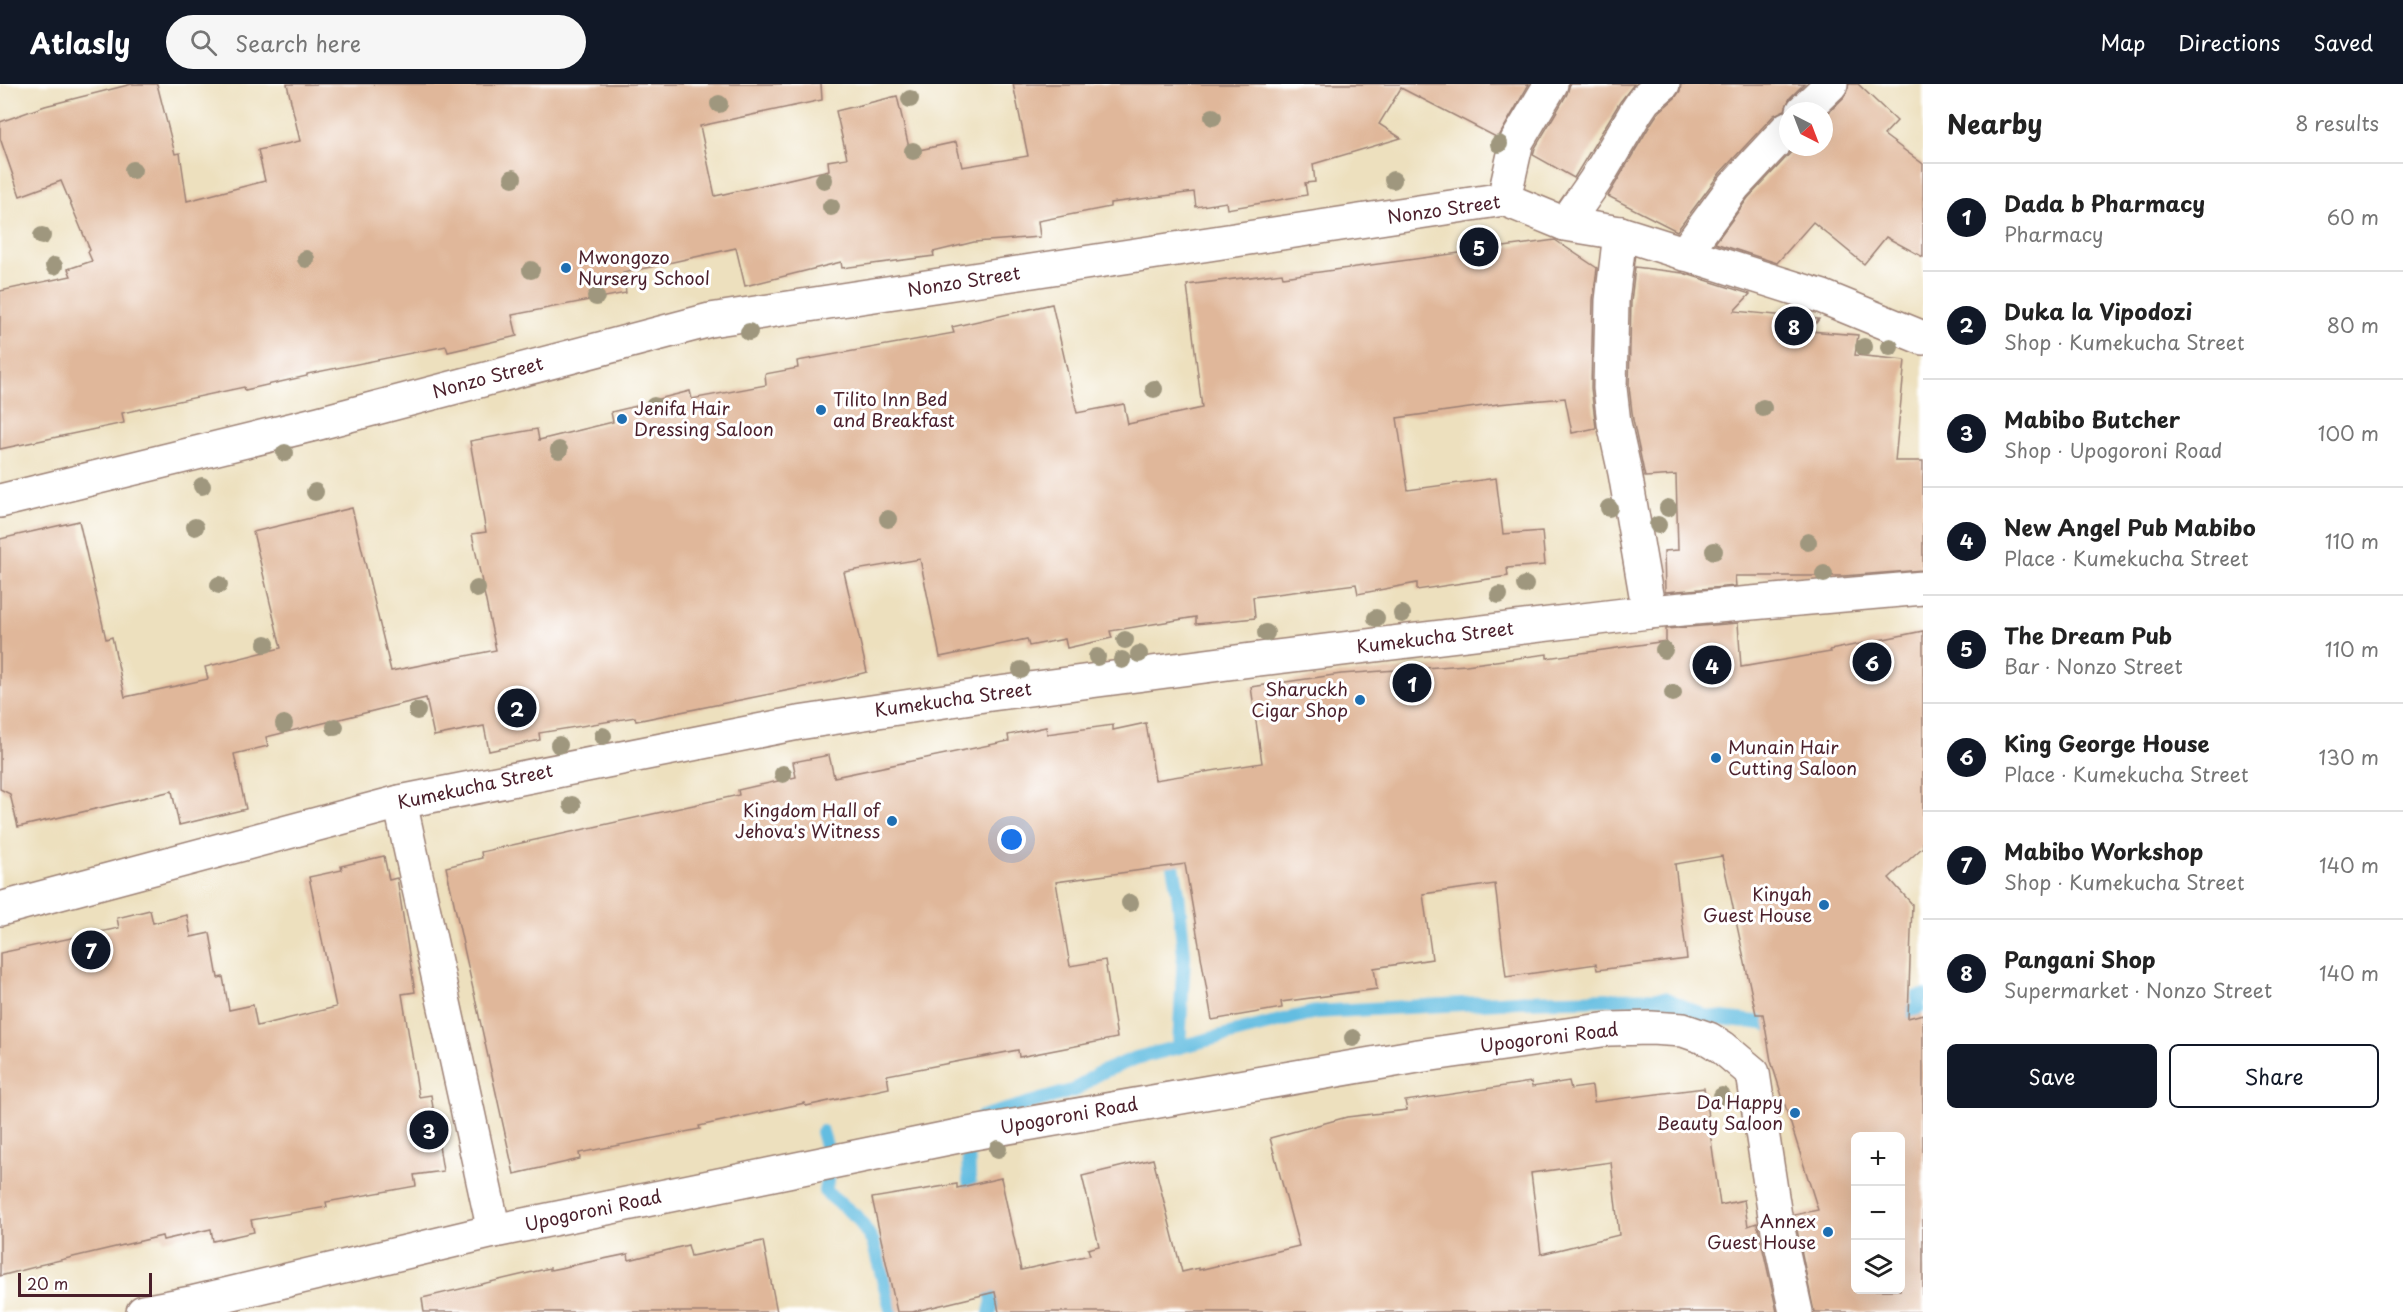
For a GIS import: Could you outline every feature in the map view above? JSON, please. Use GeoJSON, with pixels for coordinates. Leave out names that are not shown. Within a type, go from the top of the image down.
{"type":"FeatureCollection","features":[{"type":"Feature","properties":{"kind":"street"},"geometry":{"type":"LineString","coordinates":[[1504,199],[1517,141],[1551,84]]}},
{"type":"Feature","properties":{"kind":"street"},"geometry":{"type":"LineString","coordinates":[[1564,224],[1595,182],[1640,106],[1663,84]]}},
{"type":"Feature","properties":{"kind":"street"},"geometry":{"type":"LineString","coordinates":[[1684,254],[1734,186],[1779,138]]}},
{"type":"Feature","properties":{"kind":"street","name":"Nonzo Street"},"geometry":{"type":"LineString","coordinates":[[0,501],[319,423],[710,320],[1504,199],[1564,224],[1620,233],[1823,297],[1923,338]]}},
{"type":"Feature","properties":{"kind":"street"},"geometry":{"type":"LineString","coordinates":[[1620,233],[1612,302],[1610,388],[1614,423],[1627,483],[1649,612]]}},
{"type":"Feature","properties":{"kind":"street","name":"Kumekucha Street"},"geometry":{"type":"LineString","coordinates":[[0,909],[399,802],[798,723],[991,694],[1251,660],[1649,612],[1923,588]]}},
{"type":"Feature","properties":{"kind":"street"},"geometry":{"type":"LineString","coordinates":[[399,802],[494,1231]]}},
{"type":"Feature","properties":{"kind":"street","name":"Upogoroni Road"},"geometry":{"type":"LineString","coordinates":[[143,1312],[494,1231],[968,1134],[1418,1056],[1609,1029],[1651,1028],[1683,1030],[1709,1039],[1753,1073],[1775,1216],[1796,1312]]}},
{"type":"Feature","properties":{"kind":"building"},"geometry":{"type":"Polygon","coordinates":[[[132,84],[157,84],[175,154],[180,153],[187,201],[265,181],[258,150],[300,141],[287,84],[821,84],[822,100],[700,126],[715,196],[829,170],[828,161],[847,158],[836,111],[897,96],[910,152],[956,142],[962,167],[1028,156],[1013,84],[1529,84],[1498,138],[1401,88],[1379,124],[1401,138],[1313,164],[1315,182],[1305,183],[1307,195],[1227,209],[1226,202],[1196,207],[1194,192],[1110,203],[1110,207],[1038,221],[1040,237],[974,242],[933,252],[934,256],[842,268],[841,262],[745,286],[736,248],[623,273],[626,293],[512,315],[517,336],[448,352],[446,346],[307,374],[307,376],[245,390],[244,387],[122,413],[124,423],[0,449],[0,291],[71,276],[68,269],[92,261],[88,252],[90,250],[61,181],[20,196],[0,138],[0,122],[45,106],[132,84]]]}},
{"type":"Feature","properties":{"kind":"building"},"geometry":{"type":"Polygon","coordinates":[[[1570,84],[1634,84],[1620,102],[1574,178],[1533,155],[1567,94],[1570,84]]]}},
{"type":"Feature","properties":{"kind":"building"},"geometry":{"type":"Polygon","coordinates":[[[1681,84],[1804,84],[1788,102],[1779,102],[1779,113],[1774,115],[1720,173],[1677,231],[1608,196],[1658,113],[1680,91],[1681,84]]]}},
{"type":"Feature","properties":{"kind":"building"},"geometry":{"type":"Polygon","coordinates":[[[1849,84],[1858,84],[1897,121],[1884,135],[1923,164],[1923,257],[1886,237],[1864,264],[1813,222],[1777,263],[1715,243],[1748,198],[1788,156],[1833,156],[1833,108],[1844,97],[1849,84]]]}},
{"type":"Feature","properties":{"kind":"building"},"geometry":{"type":"Polygon","coordinates":[[[1555,240],[1597,268],[1593,300],[1591,388],[1596,428],[1572,433],[1565,398],[1498,404],[1397,418],[1408,490],[1496,478],[1503,534],[1542,531],[1545,565],[1507,568],[1508,576],[1417,590],[1417,583],[1358,594],[1356,584],[1253,597],[1255,618],[1196,624],[1196,617],[1110,631],[1112,638],[1067,648],[1065,639],[1029,646],[1027,639],[940,657],[920,559],[844,572],[867,672],[825,683],[636,721],[635,717],[539,733],[540,740],[489,751],[484,726],[434,736],[426,698],[266,737],[268,746],[234,754],[246,809],[179,825],[172,791],[18,827],[10,794],[0,789],[0,539],[79,521],[106,639],[112,637],[125,697],[208,679],[205,667],[281,648],[253,532],[352,508],[391,671],[496,650],[472,534],[486,532],[470,441],[537,429],[539,440],[613,422],[611,412],[690,391],[692,399],[766,385],[765,374],[798,368],[797,361],[954,333],[952,327],[1052,304],[1077,413],[1124,404],[1128,424],[1202,408],[1187,285],[1282,273],[1283,277],[1555,240]]]}},
{"type":"Feature","properties":{"kind":"building"},"geometry":{"type":"Polygon","coordinates":[[[1635,267],[1683,273],[1750,294],[1734,311],[1819,319],[1810,331],[1858,335],[1855,355],[1905,360],[1895,461],[1923,461],[1923,570],[1843,576],[1735,576],[1736,586],[1665,592],[1664,551],[1678,550],[1676,475],[1645,477],[1633,420],[1629,387],[1631,302],[1635,267]]]}},
{"type":"Feature","properties":{"kind":"building"},"geometry":{"type":"Polygon","coordinates":[[[1738,623],[1741,667],[1831,652],[1830,650],[1923,631],[1923,847],[1889,878],[1912,904],[1908,1018],[1923,1014],[1923,1312],[1814,1312],[1794,1215],[1818,1210],[1771,1061],[1763,1014],[1756,1014],[1722,856],[1675,864],[1687,959],[1597,970],[1596,964],[1506,977],[1495,884],[1423,894],[1432,959],[1374,968],[1377,989],[1281,1002],[1282,1008],[1212,1020],[1185,864],[1056,882],[1070,966],[1105,960],[1117,1038],[1019,1057],[1018,1050],[887,1075],[889,1088],[806,1106],[805,1103],[699,1126],[700,1129],[579,1153],[580,1159],[514,1174],[446,867],[482,858],[481,852],[739,795],[738,790],[796,777],[793,762],[829,755],[834,777],[1009,741],[1008,735],[1046,727],[1047,734],[1113,725],[1113,730],[1146,723],[1155,780],[1262,763],[1251,687],[1341,674],[1466,665],[1547,654],[1547,658],[1666,641],[1666,629],[1738,623]]]}},
{"type":"Feature","properties":{"kind":"building"},"geometry":{"type":"Polygon","coordinates":[[[384,856],[389,880],[397,878],[415,992],[402,994],[419,1097],[431,1095],[443,1171],[414,1175],[416,1186],[326,1202],[327,1207],[251,1220],[254,1232],[213,1241],[211,1229],[163,1240],[162,1236],[0,1276],[0,953],[119,928],[117,918],[150,910],[153,923],[187,915],[191,937],[210,933],[218,978],[223,977],[229,1010],[253,1005],[257,1026],[336,1007],[309,877],[342,870],[341,866],[384,856]]]}},
{"type":"Feature","properties":{"kind":"building"},"geometry":{"type":"Polygon","coordinates":[[[1569,1081],[1571,1089],[1592,1086],[1594,1102],[1704,1088],[1720,1205],[1744,1200],[1748,1226],[1757,1223],[1777,1312],[999,1312],[995,1292],[912,1312],[897,1312],[872,1198],[957,1184],[957,1188],[1001,1178],[1021,1270],[1090,1255],[1088,1249],[1099,1246],[1082,1176],[1153,1159],[1182,1272],[1199,1268],[1199,1270],[1299,1246],[1270,1138],[1347,1117],[1407,1110],[1405,1101],[1531,1082],[1532,1087],[1569,1081]],[[1611,1162],[1531,1173],[1541,1254],[1619,1235],[1611,1162]]]}},
{"type":"Feature","properties":{"kind":"building"},"geometry":{"type":"Polygon","coordinates":[[[763,1241],[777,1312],[424,1312],[422,1298],[550,1268],[550,1270],[628,1254],[629,1260],[688,1245],[691,1256],[763,1241]]]}},
{"type":"Feature","properties":{"kind":"waterway"},"geometry":{"type":"LineString","coordinates":[[982,1117],[1075,1090],[1097,1074],[1136,1058],[1179,1047],[1184,955],[1178,893],[1170,849]]}},
{"type":"Feature","properties":{"kind":"waterway"},"geometry":{"type":"LineString","coordinates":[[1893,1017],[1918,1008],[1918,997],[1923,996]]}},
{"type":"Feature","properties":{"kind":"waterway"},"geometry":{"type":"LineString","coordinates":[[1179,1047],[1315,1012],[1518,1001],[1665,998],[1704,1016],[1763,1023],[1780,1029]]}},
{"type":"Feature","properties":{"kind":"waterway"},"geometry":{"type":"LineString","coordinates":[[822,1132],[831,1162],[825,1191],[858,1218],[873,1242],[892,1312]]}},
{"type":"Feature","properties":{"kind":"waterway"},"geometry":{"type":"LineString","coordinates":[[968,1134],[969,1180],[973,1201]]}},
{"type":"Feature","properties":{"kind":"waterway"},"geometry":{"type":"LineString","coordinates":[[988,1276],[993,1301],[990,1312]]}},
{"type":"Feature","properties":{"kind":"place","name":"The Dream Pub"},"geometry":{"type":"Point","coordinates":[1479,247]}},
{"type":"Feature","properties":{"kind":"place","name":"Mwongozo Nursery School"},"geometry":{"type":"Point","coordinates":[566,268]}},
{"type":"Feature","properties":{"kind":"place","name":"Pangani Shop"},"geometry":{"type":"Point","coordinates":[1794,326]}},
{"type":"Feature","properties":{"kind":"place","name":"Tilito Inn Bed and Breakfast"},"geometry":{"type":"Point","coordinates":[821,410]}},
{"type":"Feature","properties":{"kind":"place","name":"Jenifa Hair Dressing Saloon"},"geometry":{"type":"Point","coordinates":[622,419]}},
{"type":"Feature","properties":{"kind":"place","name":"King George House"},"geometry":{"type":"Point","coordinates":[1872,662]}},
{"type":"Feature","properties":{"kind":"place","name":"New Angel Pub Mabibo"},"geometry":{"type":"Point","coordinates":[1712,665]}},
{"type":"Feature","properties":{"kind":"place","name":"Dada b Pharmacy"},"geometry":{"type":"Point","coordinates":[1412,683]}},
{"type":"Feature","properties":{"kind":"place","name":"Sharuckh Cigar Shop"},"geometry":{"type":"Point","coordinates":[1360,700]}},
{"type":"Feature","properties":{"kind":"place","name":"Duka la Vipodozi"},"geometry":{"type":"Point","coordinates":[517,708]}},
{"type":"Feature","properties":{"kind":"place","name":"Munain Hair Cutting Saloon"},"geometry":{"type":"Point","coordinates":[1716,758]}},
{"type":"Feature","properties":{"kind":"place","name":"Kingdom Hall of Jehova's Witness"},"geometry":{"type":"Point","coordinates":[892,821]}},
{"type":"Feature","properties":{"kind":"place","name":"Kinyah Guest House"},"geometry":{"type":"Point","coordinates":[1824,905]}},
{"type":"Feature","properties":{"kind":"place","name":"Mabibo Workshop"},"geometry":{"type":"Point","coordinates":[91,950]}},
{"type":"Feature","properties":{"kind":"place","name":"Da Happy Beauty Saloon"},"geometry":{"type":"Point","coordinates":[1795,1113]}},
{"type":"Feature","properties":{"kind":"place","name":"Mabibo Butcher"},"geometry":{"type":"Point","coordinates":[429,1130]}},
{"type":"Feature","properties":{"kind":"place","name":"Annex Guest House"},"geometry":{"type":"Point","coordinates":[1828,1232]}}]}
